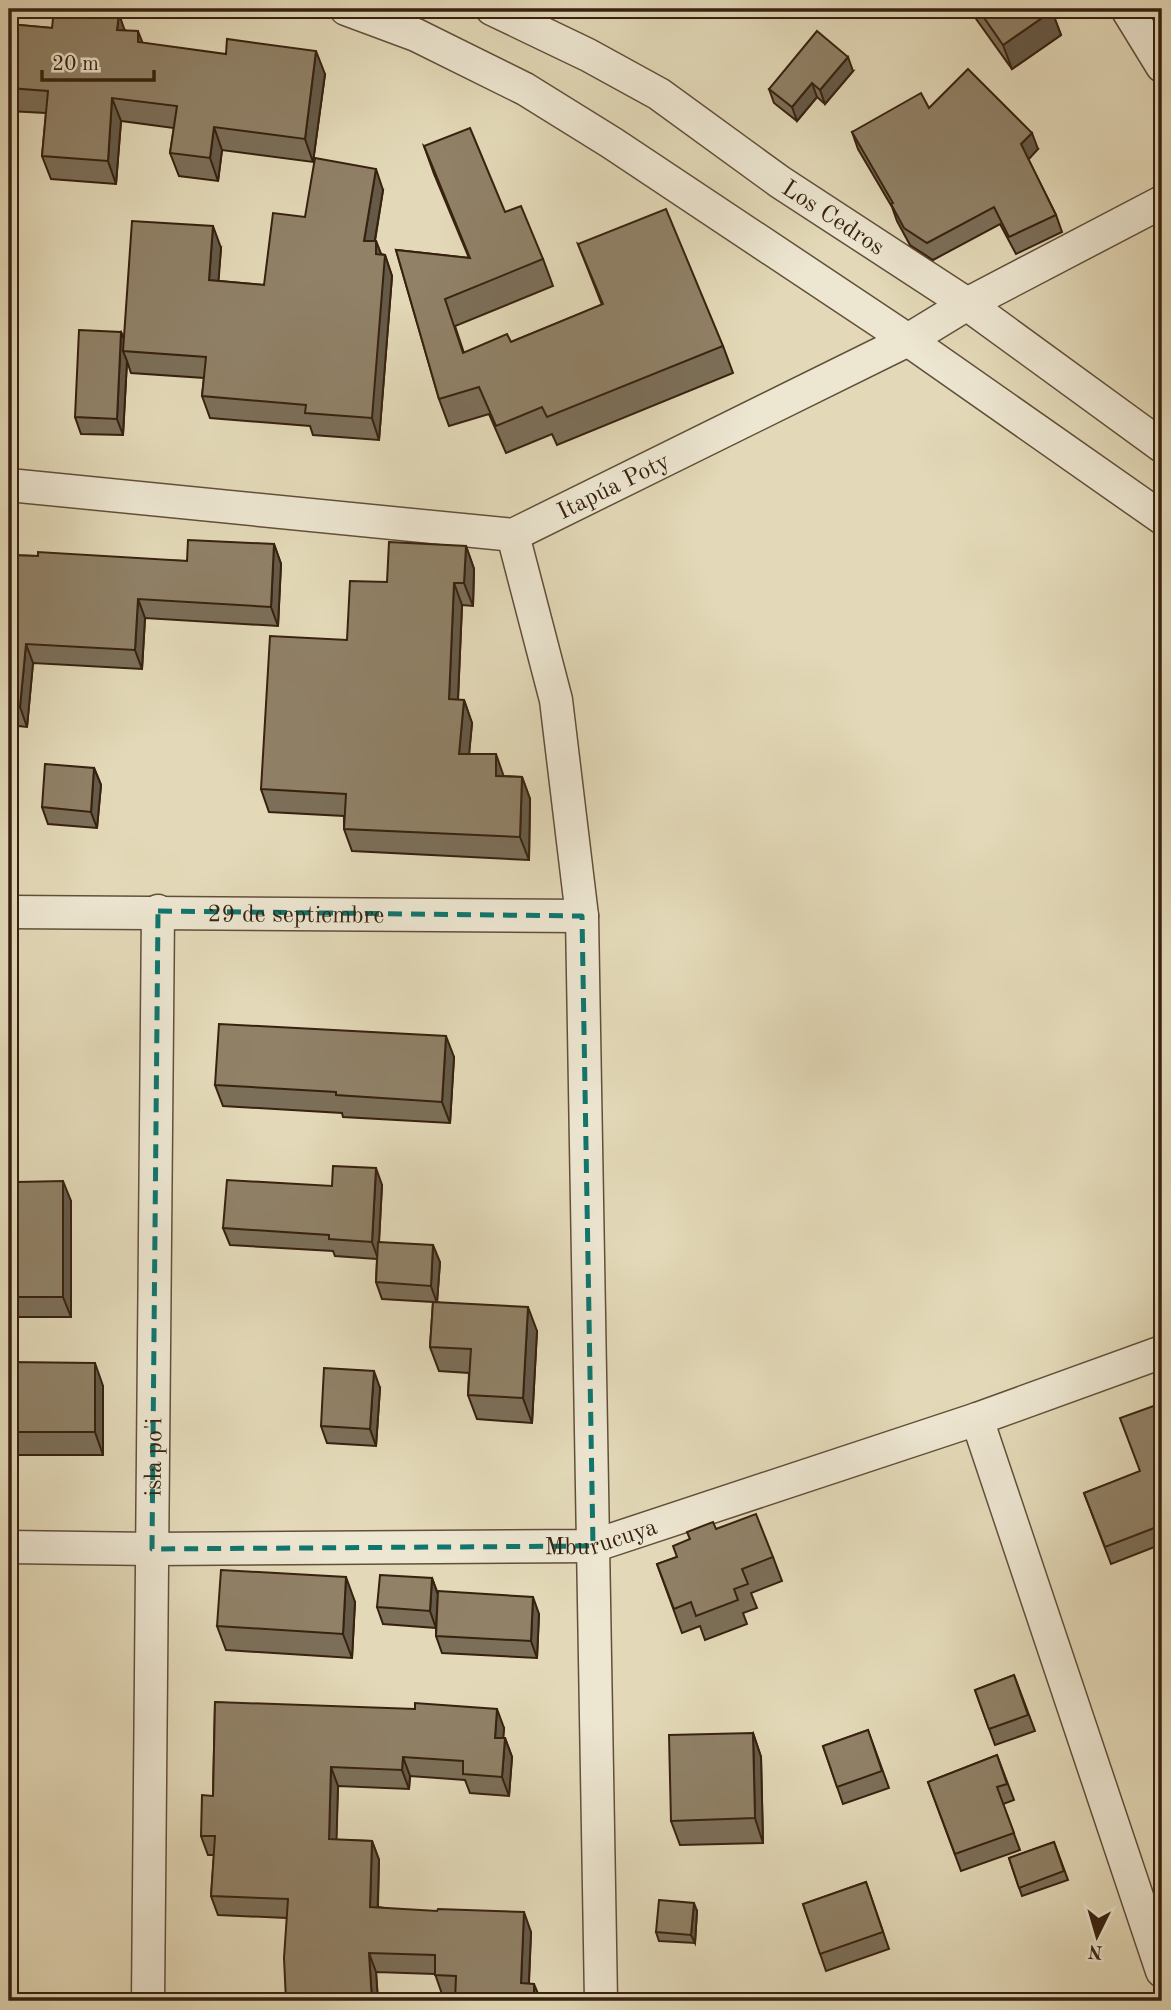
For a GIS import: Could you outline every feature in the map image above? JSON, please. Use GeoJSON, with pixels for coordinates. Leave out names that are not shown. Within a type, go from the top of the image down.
{"type":"FeatureCollection","features":[{"type":"Feature","properties":{"kind":"street"},"geometry":{"type":"LineString","coordinates":[[346,9],[416,35],[525,89],[612,143],[908,340],[1162,518]]}},
{"type":"Feature","properties":{"kind":"street","name":"Los Cedros"},"geometry":{"type":"LineString","coordinates":[[492,9],[588,55],[659,94],[780,182],[967,304],[1162,446]]}},
{"type":"Feature","properties":{"kind":"street"},"geometry":{"type":"LineString","coordinates":[[1127,9],[1162,66]]}},
{"type":"Feature","properties":{"kind":"street","name":"Itapúa Poty"},"geometry":{"type":"LineString","coordinates":[[513,535],[908,340],[967,304],[1162,202]]}},
{"type":"Feature","properties":{"kind":"street"},"geometry":{"type":"LineString","coordinates":[[9,485],[513,535],[556,699],[582,916],[601,2001]]}},
{"type":"Feature","properties":{"kind":"street","name":"isla po'i"},"geometry":{"type":"LineString","coordinates":[[148,2001],[158,911]]}},
{"type":"Feature","properties":{"kind":"street","name":"29 de septiembre"},"geometry":{"type":"LineString","coordinates":[[9,912],[582,916]]}},
{"type":"Feature","properties":{"kind":"street","name":"Mburucuya"},"geometry":{"type":"LineString","coordinates":[[9,1547],[152,1549],[593,1546],[977,1419],[1162,1352]]}},
{"type":"Feature","properties":{"kind":"street"},"geometry":{"type":"LineString","coordinates":[[977,1419],[1162,1971]]}},
{"type":"Feature","properties":{"kind":"highlighted area"},"geometry":{"type":"Polygon","coordinates":[[[158,911],[582,916],[593,1546],[152,1549],[158,911]]]}},
{"type":"Feature","properties":{"kind":"building"},"geometry":{"type":"Polygon","coordinates":[[[54,9],[119,14],[117,30],[138,31],[138,42],[226,54],[227,39],[316,51],[305,139],[214,127],[210,158],[170,153],[177,106],[112,98],[108,161],[42,156],[48,91],[9,88],[9,24],[52,28],[54,9]]]}},
{"type":"Feature","properties":{"kind":"building"},"geometry":{"type":"Polygon","coordinates":[[[978,9],[1051,9],[1052,11],[1003,45],[978,9]]]}},
{"type":"Feature","properties":{"kind":"building"},"geometry":{"type":"Polygon","coordinates":[[[817,31],[848,57],[820,90],[812,83],[792,107],[769,89],[817,31]]]}},
{"type":"Feature","properties":{"kind":"building"},"geometry":{"type":"Polygon","coordinates":[[[968,69],[1032,133],[1021,144],[1056,215],[1009,237],[994,207],[927,243],[904,228],[891,204],[893,203],[852,132],[921,93],[929,108],[968,69]]]}},
{"type":"Feature","properties":{"kind":"building"},"geometry":{"type":"Polygon","coordinates":[[[470,128],[505,212],[521,206],[543,259],[445,299],[463,353],[507,334],[511,342],[603,304],[578,244],[666,209],[723,346],[547,417],[542,407],[496,426],[479,387],[439,399],[396,250],[470,258],[424,146],[470,128]]]}},
{"type":"Feature","properties":{"kind":"building"},"geometry":{"type":"Polygon","coordinates":[[[315,158],[376,169],[364,241],[376,241],[376,254],[385,255],[372,418],[305,413],[306,405],[202,396],[206,357],[123,351],[132,221],[213,226],[209,280],[264,285],[273,213],[305,217],[315,158]]]}},
{"type":"Feature","properties":{"kind":"building"},"geometry":{"type":"Polygon","coordinates":[[[79,330],[121,332],[117,419],[75,417],[79,330]]]}},
{"type":"Feature","properties":{"kind":"building"},"geometry":{"type":"Polygon","coordinates":[[[188,540],[274,544],[271,607],[138,599],[135,650],[26,644],[20,707],[9,706],[9,555],[38,556],[38,552],[187,561],[188,540]]]}},
{"type":"Feature","properties":{"kind":"building"},"geometry":{"type":"Polygon","coordinates":[[[389,542],[466,546],[464,583],[454,583],[449,699],[464,700],[459,754],[496,754],[496,776],[522,777],[520,837],[344,829],[346,794],[261,789],[270,636],[347,640],[350,581],[387,582],[389,542]]]}},
{"type":"Feature","properties":{"kind":"building"},"geometry":{"type":"Polygon","coordinates":[[[45,764],[94,768],[91,812],[42,807],[45,764]]]}},
{"type":"Feature","properties":{"kind":"building"},"geometry":{"type":"Polygon","coordinates":[[[219,1024],[446,1036],[442,1102],[215,1085],[219,1024]]]}},
{"type":"Feature","properties":{"kind":"building"},"geometry":{"type":"Polygon","coordinates":[[[333,1166],[376,1168],[372,1242],[329,1239],[329,1235],[223,1228],[227,1180],[332,1186],[333,1166]]]}},
{"type":"Feature","properties":{"kind":"building"},"geometry":{"type":"Polygon","coordinates":[[[63,1181],[63,1297],[9,1297],[9,1192],[17,1193],[17,1182],[63,1181]]]}},
{"type":"Feature","properties":{"kind":"building"},"geometry":{"type":"Polygon","coordinates":[[[378,1242],[433,1245],[431,1286],[376,1282],[378,1242]]]}},
{"type":"Feature","properties":{"kind":"building"},"geometry":{"type":"Polygon","coordinates":[[[433,1302],[528,1307],[523,1398],[468,1395],[471,1349],[430,1347],[433,1302]]]}},
{"type":"Feature","properties":{"kind":"building"},"geometry":{"type":"Polygon","coordinates":[[[9,1362],[95,1363],[95,1432],[9,1432],[9,1362]]]}},
{"type":"Feature","properties":{"kind":"building"},"geometry":{"type":"Polygon","coordinates":[[[324,1368],[374,1371],[370,1429],[321,1426],[324,1368]]]}},
{"type":"Feature","properties":{"kind":"building"},"geometry":{"type":"Polygon","coordinates":[[[1162,1403],[1162,1525],[1105,1547],[1084,1493],[1140,1471],[1120,1418],[1162,1403]]]}},
{"type":"Feature","properties":{"kind":"building"},"geometry":{"type":"Polygon","coordinates":[[[756,1514],[773,1557],[742,1569],[748,1584],[734,1589],[738,1600],[696,1616],[691,1602],[674,1609],[657,1564],[677,1557],[673,1546],[690,1539],[687,1532],[713,1522],[716,1529],[756,1514]]]}},
{"type":"Feature","properties":{"kind":"building"},"geometry":{"type":"Polygon","coordinates":[[[221,1570],[346,1577],[343,1634],[217,1626],[221,1570]]]}},
{"type":"Feature","properties":{"kind":"building"},"geometry":{"type":"Polygon","coordinates":[[[380,1575],[432,1578],[430,1611],[377,1607],[380,1575]]]}},
{"type":"Feature","properties":{"kind":"building"},"geometry":{"type":"Polygon","coordinates":[[[438,1591],[533,1597],[531,1641],[436,1636],[438,1591]]]}},
{"type":"Feature","properties":{"kind":"building"},"geometry":{"type":"Polygon","coordinates":[[[1014,1675],[1028,1715],[989,1729],[975,1690],[1014,1675]]]}},
{"type":"Feature","properties":{"kind":"building"},"geometry":{"type":"Polygon","coordinates":[[[215,1702],[415,1709],[415,1703],[497,1709],[495,1738],[505,1738],[502,1777],[463,1774],[463,1761],[403,1757],[402,1770],[331,1767],[329,1839],[372,1841],[370,1907],[524,1912],[521,1983],[534,1984],[534,2001],[455,2001],[456,1976],[435,1975],[435,1955],[369,1953],[372,2001],[286,2001],[284,1958],[288,1899],[211,1896],[215,1836],[201,1836],[202,1795],[213,1796],[215,1702]]]}},
{"type":"Feature","properties":{"kind":"building"},"geometry":{"type":"Polygon","coordinates":[[[868,1730],[882,1771],[837,1787],[823,1746],[868,1730]]]}},
{"type":"Feature","properties":{"kind":"building"},"geometry":{"type":"Polygon","coordinates":[[[753,1733],[755,1818],[671,1821],[669,1735],[753,1733]]]}},
{"type":"Feature","properties":{"kind":"building"},"geometry":{"type":"Polygon","coordinates":[[[997,1755],[1007,1784],[997,1787],[1014,1833],[955,1854],[928,1782],[997,1755]]]}},
{"type":"Feature","properties":{"kind":"building"},"geometry":{"type":"Polygon","coordinates":[[[1054,1842],[1064,1871],[1019,1888],[1009,1858],[1054,1842]]]}},
{"type":"Feature","properties":{"kind":"building"},"geometry":{"type":"Polygon","coordinates":[[[866,1882],[883,1932],[820,1954],[803,1904],[866,1882]]]}},
{"type":"Feature","properties":{"kind":"building"},"geometry":{"type":"Polygon","coordinates":[[[659,1900],[694,1903],[691,1935],[656,1932],[659,1900]]]}}]}
